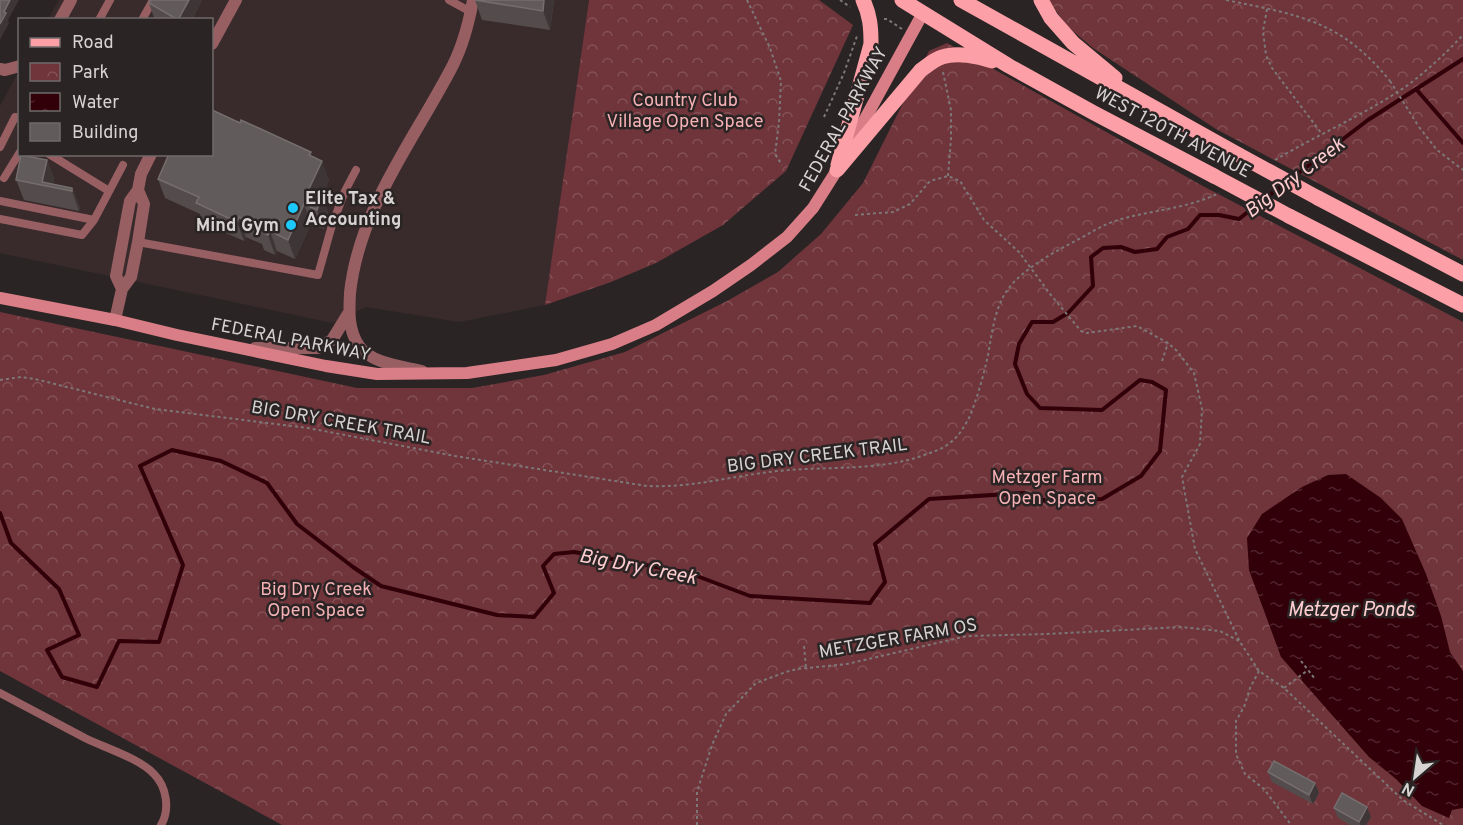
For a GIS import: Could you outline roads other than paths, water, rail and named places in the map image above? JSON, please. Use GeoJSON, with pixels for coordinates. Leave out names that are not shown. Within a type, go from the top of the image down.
{"type":"FeatureCollection","features":[{"type":"Feature","properties":{"kind":"main road"},"geometry":{"type":"LineString","coordinates":[[837,171],[871,44],[871,26],[863,0]]}},
{"type":"Feature","properties":{"kind":"main road","name":"WEST 120TH AVENUE"},"geometry":{"type":"LineString","coordinates":[[902,0],[926,6],[1009,66],[1094,113],[1289,216],[1463,304]]}},
{"type":"Feature","properties":{"kind":"main road","name":"WEST 120TH AVENUE"},"geometry":{"type":"LineString","coordinates":[[961,0],[1239,155],[1463,274]]}},
{"type":"Feature","properties":{"kind":"main road"},"geometry":{"type":"LineString","coordinates":[[1041,0],[1051,18],[1073,42],[1145,103]]}},
{"type":"Feature","properties":{"kind":"main road","name":"FEDERAL PARKWAY"},"geometry":{"type":"LineString","coordinates":[[0,298],[115,320],[326,366],[377,374],[467,373],[556,360],[612,344],[656,325],[713,291],[787,237],[813,208],[837,171],[926,6]]}},
{"type":"Feature","properties":{"kind":"main road"},"geometry":{"type":"LineString","coordinates":[[837,171],[921,70],[932,62],[943,56],[956,55],[986,58],[1009,66]]}},
{"type":"Feature","properties":{"kind":"street"},"geometry":{"type":"LineString","coordinates":[[61,18],[71,0]]}},
{"type":"Feature","properties":{"kind":"street"},"geometry":{"type":"LineString","coordinates":[[213,42],[236,0]]}},
{"type":"Feature","properties":{"kind":"street"},"geometry":{"type":"LineString","coordinates":[[437,374],[374,359],[360,346],[348,314],[352,273],[365,232],[385,186],[453,64],[461,46],[472,6]]}},
{"type":"Feature","properties":{"kind":"street"},"geometry":{"type":"LineString","coordinates":[[0,69],[18,67]]}},
{"type":"Feature","properties":{"kind":"street"},"geometry":{"type":"LineString","coordinates":[[122,289],[116,276],[130,201],[138,190],[141,174],[150,156]]}},
{"type":"Feature","properties":{"kind":"street"},"geometry":{"type":"LineString","coordinates":[[115,320],[122,289],[131,277],[138,242],[144,204],[138,190]]}},
{"type":"Feature","properties":{"kind":"street"},"geometry":{"type":"LineString","coordinates":[[240,348],[318,348],[332,339],[348,314]]}},
{"type":"Feature","properties":{"kind":"lane"},"geometry":{"type":"LineString","coordinates":[[100,18],[110,0]]}},
{"type":"Feature","properties":{"kind":"lane"},"geometry":{"type":"LineString","coordinates":[[143,18],[153,0]]}},
{"type":"Feature","properties":{"kind":"lane"},"geometry":{"type":"LineString","coordinates":[[450,0],[472,6]]}},
{"type":"Feature","properties":{"kind":"lane"},"geometry":{"type":"LineString","coordinates":[[0,147],[15,117],[18,118]]}},
{"type":"Feature","properties":{"kind":"lane"},"geometry":{"type":"LineString","coordinates":[[4,178],[18,155]]}},
{"type":"Feature","properties":{"kind":"lane"},"geometry":{"type":"LineString","coordinates":[[52,156],[109,190]]}},
{"type":"Feature","properties":{"kind":"lane"},"geometry":{"type":"LineString","coordinates":[[0,219],[82,235],[94,220],[123,165]]}},
{"type":"Feature","properties":{"kind":"lane"},"geometry":{"type":"LineString","coordinates":[[138,242],[318,275],[332,225],[356,170]]}},
{"type":"Feature","properties":{"kind":"lane"},"geometry":{"type":"LineString","coordinates":[[0,201],[94,220]]}},
{"type":"Feature","properties":{"kind":"lane"},"geometry":{"type":"LineString","coordinates":[[0,693],[85,738],[143,765],[156,775],[167,806],[161,825]]}},
{"type":"Feature","properties":{"kind":"water","name":"Metzger Ponds"},"geometry":{"type":"Polygon","coordinates":[[[1346,474],[1381,498],[1402,519],[1426,574],[1441,616],[1450,652],[1463,671],[1463,808],[1452,810],[1449,818],[1422,806],[1396,779],[1369,757],[1281,657],[1249,570],[1247,538],[1262,514],[1302,487],[1328,475],[1346,474]]]}},
{"type":"Feature","properties":{"kind":"waterway","name":"Big Dry Creek"},"geometry":{"type":"LineString","coordinates":[[1292,178],[1368,120],[1463,59]]}},
{"type":"Feature","properties":{"kind":"waterway"},"geometry":{"type":"LineString","coordinates":[[1416,89],[1463,143]]}},
{"type":"Feature","properties":{"kind":"waterway","name":"Big Dry Creek"},"geometry":{"type":"LineString","coordinates":[[1266,198],[1284,184]]}},
{"type":"Feature","properties":{"kind":"waterway","name":"Big Dry Creek"},"geometry":{"type":"LineString","coordinates":[[0,513],[11,543],[59,589],[79,635],[47,650],[62,677],[97,687],[119,641],[159,642],[183,565],[140,466],[172,450],[221,461],[267,483],[297,524],[381,586],[497,615],[534,617],[554,593],[543,566],[554,554],[574,552],[689,573],[750,596],[870,603],[885,582],[875,544],[929,499],[1024,493],[1046,501],[1102,499],[1141,476],[1160,451],[1166,390],[1152,382],[1140,380],[1102,410],[1040,408],[1027,394],[1015,364],[1019,344],[1032,322],[1053,322],[1068,313],[1093,286],[1091,257],[1103,248],[1121,247],[1135,252],[1157,249],[1167,237],[1188,229],[1200,215],[1219,215],[1239,219],[1258,204]]}},
{"type":"Feature","properties":{"kind":"place","name":"Elite Tax & Accounting"},"geometry":{"type":"Point","coordinates":[293,208]}},
{"type":"Feature","properties":{"kind":"place","name":"Mind Gym"},"geometry":{"type":"Point","coordinates":[291,225]}},
{"type":"Feature","properties":{"kind":"park label","name":"Country Club Village Open Space"},"geometry":{"type":"Point","coordinates":[685,110]}},
{"type":"Feature","properties":{"kind":"park label","name":"Metzger Farm Open Space"},"geometry":{"type":"Point","coordinates":[1047,487]}},
{"type":"Feature","properties":{"kind":"park label","name":"Big Dry Creek Open Space"},"geometry":{"type":"Point","coordinates":[316,599]}}]}
